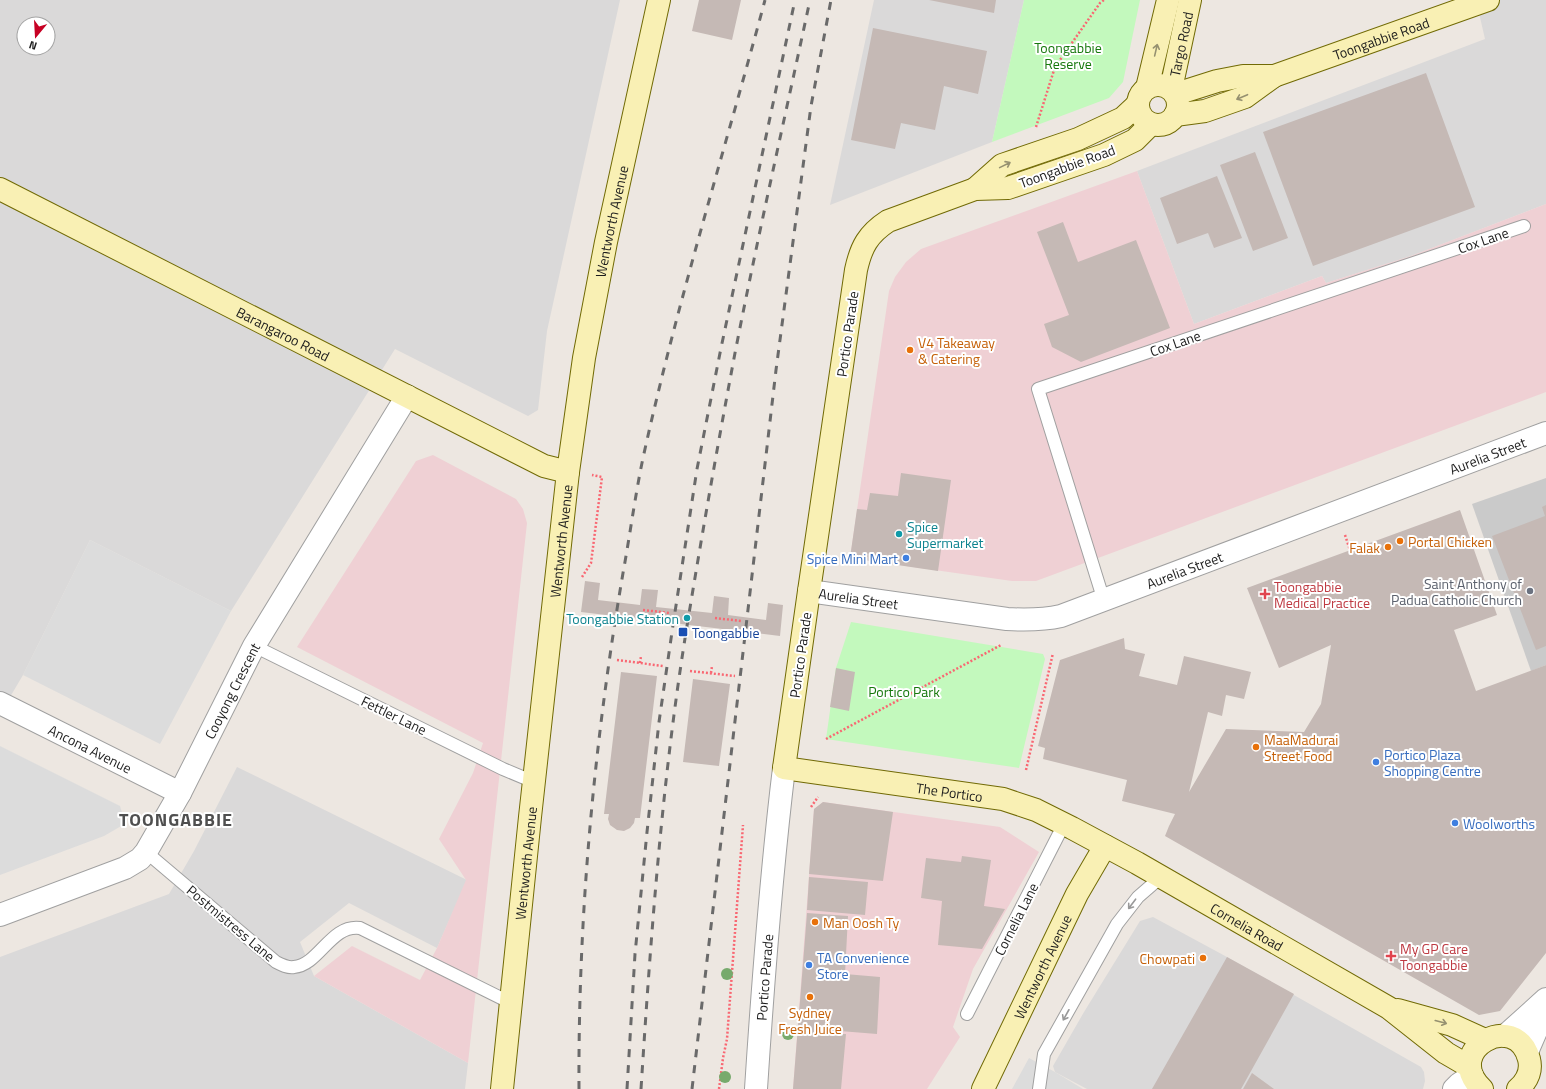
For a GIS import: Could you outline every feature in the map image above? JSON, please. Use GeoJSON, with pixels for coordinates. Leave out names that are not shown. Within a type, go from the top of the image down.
{"type":"FeatureCollection","features":[{"type":"Feature","properties":{"kind":"main road","name":"Wentworth Avenue"},"geometry":{"type":"LineString","coordinates":[[502,1089],[568,472],[584,358],[594,301],[659,0]]}},
{"type":"Feature","properties":{"kind":"main road","name":"Targo Road"},"geometry":{"type":"LineString","coordinates":[[1142,96],[1168,0]]}},
{"type":"Feature","properties":{"kind":"main road","name":"Targo Road"},"geometry":{"type":"LineString","coordinates":[[1174,99],[1190,0]]}},
{"type":"Feature","properties":{"kind":"main road","name":"Toongabbie Road"},"geometry":{"type":"LineString","coordinates":[[1174,99],[1205,111],[1245,97],[1274,76],[1488,0]]}},
{"type":"Feature","properties":{"kind":"main road"},"geometry":{"type":"LineString","coordinates":[[1159,84],[1174,99],[1171,121],[1165,124],[1151,124],[1141,116],[1142,96],[1159,84]]}},
{"type":"Feature","properties":{"kind":"main road","name":"Toongabbie Road"},"geometry":{"type":"LineString","coordinates":[[975,189],[1002,165],[1078,139],[1123,118],[1142,96]]}},
{"type":"Feature","properties":{"kind":"main road","name":"Toongabbie Road"},"geometry":{"type":"LineString","coordinates":[[876,228],[888,221],[975,189],[1008,188],[1104,155],[1135,140],[1151,124]]}},
{"type":"Feature","properties":{"kind":"main road","name":"Barangaroo Road"},"geometry":{"type":"LineString","coordinates":[[0,189],[544,466],[568,472]]}},
{"type":"Feature","properties":{"kind":"main road","name":"Portico Parade"},"geometry":{"type":"LineString","coordinates":[[784,768],[856,270],[859,255],[867,240],[876,228]]}},
{"type":"Feature","properties":{"kind":"main road","name":"The Portico"},"geometry":{"type":"LineString","coordinates":[[784,768],[1004,800],[1020,804],[1064,824],[1105,846]]}},
{"type":"Feature","properties":{"kind":"main road","name":"Wentworth Avenue"},"geometry":{"type":"LineString","coordinates":[[983,1089],[1077,894],[1105,846]]}},
{"type":"Feature","properties":{"kind":"main road","name":"Cornelia Road"},"geometry":{"type":"LineString","coordinates":[[1105,846],[1389,1008],[1475,1077]]}},
{"type":"Feature","properties":{"kind":"main road","name":"Cornelia Road"},"geometry":{"type":"LineString","coordinates":[[1389,1008],[1495,1038],[1514,1039],[1522,1044],[1534,1066]]}},
{"type":"Feature","properties":{"kind":"main road"},"geometry":{"type":"LineString","coordinates":[[1475,1077],[1474,1051],[1478,1045],[1495,1038]]}},
{"type":"Feature","properties":{"kind":"main road"},"geometry":{"type":"LineString","coordinates":[[1518,1089],[1523,1084],[1534,1066]]}},
{"type":"Feature","properties":{"kind":"street","name":"Cooyong Crescent"},"geometry":{"type":"LineString","coordinates":[[0,915],[125,868],[140,859],[146,852],[180,793],[254,646],[407,396]]}},
{"type":"Feature","properties":{"kind":"street","name":"Aurelia Street"},"geometry":{"type":"LineString","coordinates":[[809,591],[1007,619],[1047,619],[1061,616],[1546,433]]}},
{"type":"Feature","properties":{"kind":"street","name":"Ancona Avenue"},"geometry":{"type":"LineString","coordinates":[[0,702],[180,793]]}},
{"type":"Feature","properties":{"kind":"street","name":"Portico Parade"},"geometry":{"type":"LineString","coordinates":[[756,1089],[764,967],[776,829],[784,768]]}},
{"type":"Feature","properties":{"kind":"street"},"geometry":{"type":"LineString","coordinates":[[1495,1038],[1546,999]]}},
{"type":"Feature","properties":{"kind":"street"},"geometry":{"type":"LineString","coordinates":[[1534,1066],[1546,1008]]}},
{"type":"Feature","properties":{"kind":"street"},"geometry":{"type":"LineString","coordinates":[[1454,1089],[1475,1077]]}},
{"type":"Feature","properties":{"kind":"lane","name":"Cox Lane"},"geometry":{"type":"LineString","coordinates":[[1104,601],[1038,389],[1524,226]]}},
{"type":"Feature","properties":{"kind":"lane","name":"Fettler Lane"},"geometry":{"type":"LineString","coordinates":[[254,646],[503,769],[534,782]]}},
{"type":"Feature","properties":{"kind":"lane","name":"Cornelia Lane"},"geometry":{"type":"LineString","coordinates":[[967,1014],[1064,824]]}},
{"type":"Feature","properties":{"kind":"lane","name":"Postmistress Lane"},"geometry":{"type":"LineString","coordinates":[[146,852],[276,962],[293,968],[300,966],[306,963],[340,933],[353,927],[360,928],[511,1004]]}},
{"type":"Feature","properties":{"kind":"lane"},"geometry":{"type":"LineString","coordinates":[[1039,1089],[1044,1054],[1117,924],[1138,897],[1161,877]]}},
{"type":"Feature","properties":{"kind":"path"},"geometry":{"type":"LineString","coordinates":[[1034,132],[1055,67],[1100,3],[1104,0]]}},
{"type":"Feature","properties":{"kind":"path"},"geometry":{"type":"LineString","coordinates":[[568,472],[602,477],[591,563],[582,576],[581,583]]}},
{"type":"Feature","properties":{"kind":"path"},"geometry":{"type":"LineString","coordinates":[[1343,531],[1350,550]]}},
{"type":"Feature","properties":{"kind":"path"},"geometry":{"type":"LineString","coordinates":[[643,610],[670,613]]}},
{"type":"Feature","properties":{"kind":"path"},"geometry":{"type":"LineString","coordinates":[[714,618],[741,621]]}},
{"type":"Feature","properties":{"kind":"path"},"geometry":{"type":"LineString","coordinates":[[826,739],[1001,645]]}},
{"type":"Feature","properties":{"kind":"path"},"geometry":{"type":"LineString","coordinates":[[1026,770],[1053,653]]}},
{"type":"Feature","properties":{"kind":"path"},"geometry":{"type":"LineString","coordinates":[[640,663],[641,656]]}},
{"type":"Feature","properties":{"kind":"path"},"geometry":{"type":"LineString","coordinates":[[617,660],[663,666]]}},
{"type":"Feature","properties":{"kind":"path"},"geometry":{"type":"LineString","coordinates":[[711,673],[712,666]]}},
{"type":"Feature","properties":{"kind":"path"},"geometry":{"type":"LineString","coordinates":[[690,670],[735,676]]}},
{"type":"Feature","properties":{"kind":"path"},"geometry":{"type":"LineString","coordinates":[[811,807],[818,797]]}},
{"type":"Feature","properties":{"kind":"path"},"geometry":{"type":"LineString","coordinates":[[719,1089],[727,1039],[743,825]]}},
{"type":"Feature","properties":{"kind":"shaded area"},"geometry":{"type":"Polygon","coordinates":[[[0,0],[620,0],[547,331],[538,410],[528,416],[395,349],[231,611],[90,540],[23,675],[0,714],[0,0]]]}},
{"type":"Feature","properties":{"kind":"shaded area"},"geometry":{"type":"Polygon","coordinates":[[[874,0],[1024,0],[992,142],[830,205],[874,0]]]}},
{"type":"Feature","properties":{"kind":"shaded area"},"geometry":{"type":"Polygon","coordinates":[[[1476,0],[1546,0],[1546,204],[1411,256],[1326,283],[1322,276],[1194,324],[1137,171],[1485,39],[1476,0]]]}},
{"type":"Feature","properties":{"kind":"shaded area"},"geometry":{"type":"Polygon","coordinates":[[[1137,171],[1194,324],[1322,276],[1326,283],[1411,256],[1546,204],[1546,392],[1036,581],[1012,581],[850,558],[889,291],[895,277],[906,262],[921,249],[1137,171]]]}},
{"type":"Feature","properties":{"kind":"shaded area"},"geometry":{"type":"Polygon","coordinates":[[[433,455],[516,499],[523,509],[527,523],[468,1063],[314,976],[352,946],[420,980],[437,948],[466,880],[439,839],[473,773],[483,743],[297,647],[416,461],[433,455]]]}},
{"type":"Feature","properties":{"kind":"shaded area"},"geometry":{"type":"Polygon","coordinates":[[[1546,478],[1546,665],[1531,671],[1472,504],[1546,478]]]}},
{"type":"Feature","properties":{"kind":"shaded area"},"geometry":{"type":"Polygon","coordinates":[[[90,540],[231,611],[160,744],[23,675],[90,540]]]}},
{"type":"Feature","properties":{"kind":"shaded area"},"geometry":{"type":"Polygon","coordinates":[[[0,746],[120,806],[123,816],[123,825],[104,836],[0,875],[0,746]]]}},
{"type":"Feature","properties":{"kind":"shaded area"},"geometry":{"type":"Polygon","coordinates":[[[237,767],[467,880],[437,948],[349,903],[300,942],[314,976],[468,1063],[465,1089],[0,1089],[0,957],[169,894],[194,851],[237,767]]]}},
{"type":"Feature","properties":{"kind":"shaded area"},"geometry":{"type":"Polygon","coordinates":[[[823,802],[1000,827],[1039,852],[973,969],[953,1027],[960,1037],[927,1089],[793,1089],[814,809],[823,802]]]}},
{"type":"Feature","properties":{"kind":"shaded area"},"geometry":{"type":"Polygon","coordinates":[[[1153,917],[1227,957],[1421,1067],[1424,1072],[1425,1081],[1423,1089],[1087,1089],[1055,1072],[1053,1066],[1084,1012],[1140,921],[1153,917]]]}},
{"type":"Feature","properties":{"kind":"shaded area"},"geometry":{"type":"Polygon","coordinates":[[[1029,1058],[1055,1072],[1083,1089],[1012,1089],[1029,1058]]]}},
{"type":"Feature","properties":{"kind":"green space","name":"Toongabbie Reserve"},"geometry":{"type":"Polygon","coordinates":[[[1024,0],[1140,0],[1123,82],[1109,98],[992,142],[1024,0]]]}},
{"type":"Feature","properties":{"kind":"green space","name":"Portico Park"},"geometry":{"type":"Polygon","coordinates":[[[851,622],[1043,654],[1045,659],[1019,768],[826,739],[836,668],[851,622]]]}},
{"type":"Feature","properties":{"kind":"building"},"geometry":{"type":"Polygon","coordinates":[[[699,0],[741,0],[732,40],[692,31],[699,0]]]}},
{"type":"Feature","properties":{"kind":"building"},"geometry":{"type":"Polygon","coordinates":[[[929,0],[996,0],[994,13],[929,0]]]}},
{"type":"Feature","properties":{"kind":"building"},"geometry":{"type":"Polygon","coordinates":[[[873,28],[987,51],[978,94],[944,86],[935,130],[901,123],[895,149],[851,140],[873,28]]]}},
{"type":"Feature","properties":{"kind":"building"},"geometry":{"type":"Polygon","coordinates":[[[1426,73],[1475,207],[1313,266],[1263,132],[1426,73]]]}},
{"type":"Feature","properties":{"kind":"building"},"geometry":{"type":"Polygon","coordinates":[[[1255,152],[1288,238],[1253,251],[1220,165],[1255,152]]]}},
{"type":"Feature","properties":{"kind":"building"},"geometry":{"type":"Polygon","coordinates":[[[1217,176],[1242,238],[1214,248],[1208,233],[1177,244],[1160,198],[1217,176]]]}},
{"type":"Feature","properties":{"kind":"building"},"geometry":{"type":"Polygon","coordinates":[[[1063,222],[1078,262],[1136,240],[1170,328],[1081,362],[1052,347],[1044,324],[1069,315],[1037,232],[1063,222]]]}},
{"type":"Feature","properties":{"kind":"building","name":"Spice Supermarket"},"geometry":{"type":"Polygon","coordinates":[[[901,473],[951,480],[938,571],[850,558],[857,509],[867,510],[870,493],[898,496],[901,473]]]}},
{"type":"Feature","properties":{"kind":"building","name":"Saint Anthony of Padua Catholic Church"},"geometry":{"type":"Polygon","coordinates":[[[1546,505],[1546,646],[1536,650],[1492,536],[1545,516],[1542,507],[1546,505]]]}},
{"type":"Feature","properties":{"kind":"building","name":"Portico Plaza Shopping Centre"},"geometry":{"type":"Polygon","coordinates":[[[1460,510],[1497,615],[1454,630],[1476,691],[1546,665],[1546,953],[1500,1011],[1479,1015],[1165,836],[1175,814],[1122,801],[1127,780],[1043,759],[1045,748],[1038,746],[1060,660],[1124,638],[1125,649],[1145,654],[1139,676],[1177,685],[1184,656],[1251,672],[1244,699],[1226,695],[1222,716],[1208,712],[1189,792],[1226,729],[1304,732],[1321,704],[1331,645],[1279,668],[1247,588],[1460,510]]]}},
{"type":"Feature","properties":{"kind":"building","name":"Toongabbie Station"},"geometry":{"type":"Polygon","coordinates":[[[585,581],[600,583],[598,600],[640,605],[642,589],[658,590],[656,607],[712,613],[714,596],[729,598],[728,615],[766,620],[768,603],[783,605],[780,636],[581,612],[585,581]]]}},
{"type":"Feature","properties":{"kind":"building"},"geometry":{"type":"Polygon","coordinates":[[[836,668],[855,672],[849,711],[830,707],[836,668]]]}},
{"type":"Feature","properties":{"kind":"building"},"geometry":{"type":"Polygon","coordinates":[[[621,672],[657,676],[640,818],[635,818],[634,823],[630,828],[624,831],[617,830],[610,825],[608,819],[609,814],[604,814],[621,672]]]}},
{"type":"Feature","properties":{"kind":"building"},"geometry":{"type":"Polygon","coordinates":[[[693,679],[730,684],[719,766],[683,762],[693,679]]]}},
{"type":"Feature","properties":{"kind":"building"},"geometry":{"type":"Polygon","coordinates":[[[823,802],[893,812],[883,881],[809,874],[814,809],[823,802]]]}},
{"type":"Feature","properties":{"kind":"building"},"geometry":{"type":"Polygon","coordinates":[[[962,856],[991,860],[984,906],[1005,909],[982,949],[938,945],[942,901],[921,898],[926,858],[961,862],[962,856]]]}},
{"type":"Feature","properties":{"kind":"building"},"geometry":{"type":"Polygon","coordinates":[[[809,877],[868,882],[865,915],[807,910],[809,877]]]}},
{"type":"Feature","properties":{"kind":"building"},"geometry":{"type":"Polygon","coordinates":[[[807,913],[848,916],[845,974],[880,977],[877,1034],[840,1031],[840,1034],[846,1034],[841,1089],[793,1089],[807,913]]]}},
{"type":"Feature","properties":{"kind":"building"},"geometry":{"type":"Polygon","coordinates":[[[1227,957],[1294,994],[1241,1089],[1152,1089],[1227,957]]]}},
{"type":"Feature","properties":{"kind":"building"},"geometry":{"type":"Polygon","coordinates":[[[1252,1073],[1274,1089],[1243,1089],[1252,1073]]]}},
{"type":"Feature","properties":{"kind":"railway"},"geometry":{"type":"LineString","coordinates":[[579,1089],[581,959],[596,765],[613,637],[635,501],[656,400],[701,228],[765,0]]}},
{"type":"Feature","properties":{"kind":"railway"},"geometry":{"type":"LineString","coordinates":[[627,1089],[635,954],[659,722],[697,469],[721,348],[795,0]]}},
{"type":"Feature","properties":{"kind":"railway"},"geometry":{"type":"LineString","coordinates":[[641,1089],[658,857],[678,683],[710,489],[735,353],[762,220],[810,0]]}},
{"type":"Feature","properties":{"kind":"railway"},"geometry":{"type":"LineString","coordinates":[[692,1089],[776,370],[811,106],[831,0]]}},
{"type":"Feature","properties":{"kind":"place","name":"V4 Takeaway & Catering"},"geometry":{"type":"Point","coordinates":[910,350]}},
{"type":"Feature","properties":{"kind":"place","name":"Spice Supermarket"},"geometry":{"type":"Point","coordinates":[899,534]}},
{"type":"Feature","properties":{"kind":"place","name":"Portal Chicken"},"geometry":{"type":"Point","coordinates":[1400,541]}},
{"type":"Feature","properties":{"kind":"place","name":"Falak"},"geometry":{"type":"Point","coordinates":[1388,547]}},
{"type":"Feature","properties":{"kind":"place","name":"Spice Mini Mart"},"geometry":{"type":"Point","coordinates":[906,558]}},
{"type":"Feature","properties":{"kind":"place","name":"Saint Anthony of Padua Catholic Church"},"geometry":{"type":"Point","coordinates":[1530,591]}},
{"type":"Feature","properties":{"kind":"place","name":"Toongabbie Medical Practice"},"geometry":{"type":"Point","coordinates":[1265,594]}},
{"type":"Feature","properties":{"kind":"place","name":"Toongabbie Station"},"geometry":{"type":"Point","coordinates":[687,618]}},
{"type":"Feature","properties":{"kind":"place","name":"Toongabbie"},"geometry":{"type":"Point","coordinates":[683,632]}},
{"type":"Feature","properties":{"kind":"place","name":"MaaMadurai Street Food"},"geometry":{"type":"Point","coordinates":[1256,747]}},
{"type":"Feature","properties":{"kind":"place","name":"Portico Plaza Shopping Centre"},"geometry":{"type":"Point","coordinates":[1376,762]}},
{"type":"Feature","properties":{"kind":"place","name":"Woolworths"},"geometry":{"type":"Point","coordinates":[1455,823]}},
{"type":"Feature","properties":{"kind":"place","name":"Man Oosh Ty"},"geometry":{"type":"Point","coordinates":[815,922]}},
{"type":"Feature","properties":{"kind":"place","name":"My GP Care Toongabbie"},"geometry":{"type":"Point","coordinates":[1391,956]}},
{"type":"Feature","properties":{"kind":"place","name":"Chowpati"},"geometry":{"type":"Point","coordinates":[1203,958]}},
{"type":"Feature","properties":{"kind":"place","name":"TA Convenience Store"},"geometry":{"type":"Point","coordinates":[809,965]}},
{"type":"Feature","properties":{"kind":"place","name":"Sydney Fresh Juice"},"geometry":{"type":"Point","coordinates":[810,997]}},
{"type":"Feature","properties":{"kind":"district","name":"TOONGABBIE"},"geometry":{"type":"Point","coordinates":[176,819]}}]}
